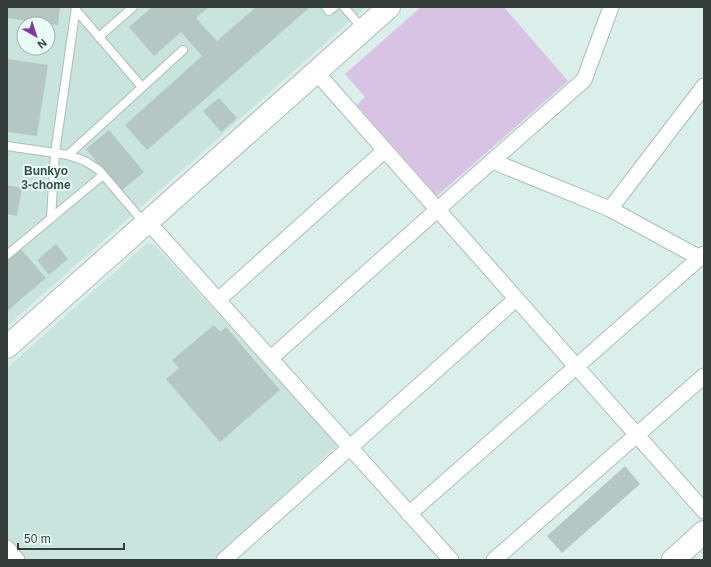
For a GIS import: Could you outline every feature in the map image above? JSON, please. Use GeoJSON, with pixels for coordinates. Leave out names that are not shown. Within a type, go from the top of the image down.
{"type":"FeatureCollection","features":[{"type":"Feature","properties":{"kind":"street"},"geometry":{"type":"LineString","coordinates":[[7,347],[389,7]]}},
{"type":"Feature","properties":{"kind":"street"},"geometry":{"type":"LineString","coordinates":[[271,358],[584,80],[611,7]]}},
{"type":"Feature","properties":{"kind":"street"},"geometry":{"type":"LineString","coordinates":[[316,72],[704,511]]}},
{"type":"Feature","properties":{"kind":"street"},"geometry":{"type":"LineString","coordinates":[[610,209],[704,86]]}},
{"type":"Feature","properties":{"kind":"street"},"geometry":{"type":"LineString","coordinates":[[218,300],[385,150]]}},
{"type":"Feature","properties":{"kind":"street"},"geometry":{"type":"LineString","coordinates":[[410,514],[702,256],[610,209],[492,161]]}},
{"type":"Feature","properties":{"kind":"street"},"geometry":{"type":"LineString","coordinates":[[147,223],[271,358],[451,560]]}},
{"type":"Feature","properties":{"kind":"street"},"geometry":{"type":"LineString","coordinates":[[224,560],[516,299]]}},
{"type":"Feature","properties":{"kind":"street"},"geometry":{"type":"LineString","coordinates":[[494,560],[704,376]]}},
{"type":"Feature","properties":{"kind":"street"},"geometry":{"type":"LineString","coordinates":[[673,560],[704,532]]}},
{"type":"Feature","properties":{"kind":"street"},"geometry":{"type":"LineString","coordinates":[[7,548],[17,560]]}},
{"type":"Feature","properties":{"kind":"lane"},"geometry":{"type":"LineString","coordinates":[[99,36],[133,7]]}},
{"type":"Feature","properties":{"kind":"lane"},"geometry":{"type":"LineString","coordinates":[[326,7],[330,11],[334,7]]}},
{"type":"Feature","properties":{"kind":"lane"},"geometry":{"type":"LineString","coordinates":[[344,7],[364,30]]}},
{"type":"Feature","properties":{"kind":"lane"},"geometry":{"type":"LineString","coordinates":[[76,8],[142,87]]}},
{"type":"Feature","properties":{"kind":"lane"},"geometry":{"type":"LineString","coordinates":[[51,218],[55,153],[76,8]]}},
{"type":"Feature","properties":{"kind":"lane"},"geometry":{"type":"LineString","coordinates":[[68,155],[183,50]]}},
{"type":"Feature","properties":{"kind":"lane"},"geometry":{"type":"LineString","coordinates":[[7,146],[68,155],[85,161],[99,170],[147,223]]}},
{"type":"Feature","properties":{"kind":"lane"},"geometry":{"type":"LineString","coordinates":[[7,255],[103,175]]}},
{"type":"Feature","properties":{"kind":"shaded area"},"geometry":{"type":"Polygon","coordinates":[[[7,7],[366,7],[7,326],[7,7]]]}},
{"type":"Feature","properties":{"kind":"shaded area"},"geometry":{"type":"Polygon","coordinates":[[[421,7],[504,7],[568,81],[437,196],[357,105],[365,97],[345,74],[421,7]]]}},
{"type":"Feature","properties":{"kind":"shaded area"},"geometry":{"type":"Polygon","coordinates":[[[146,244],[154,244],[338,445],[213,560],[26,560],[7,538],[7,368],[146,244]]]}},
{"type":"Feature","properties":{"kind":"building"},"geometry":{"type":"Polygon","coordinates":[[[8,7],[60,7],[58,25],[56,25],[56,16],[16,16],[16,19],[7,18],[8,7]]]}},
{"type":"Feature","properties":{"kind":"building"},"geometry":{"type":"Polygon","coordinates":[[[152,7],[209,7],[196,18],[217,41],[256,7],[310,7],[147,150],[125,125],[202,56],[181,32],[154,56],[129,27],[152,7]]]}},
{"type":"Feature","properties":{"kind":"building"},"geometry":{"type":"Polygon","coordinates":[[[7,59],[48,65],[37,136],[7,132],[7,59]]]}},
{"type":"Feature","properties":{"kind":"building"},"geometry":{"type":"Polygon","coordinates":[[[219,98],[237,118],[221,132],[203,111],[219,98]]]}},
{"type":"Feature","properties":{"kind":"building"},"geometry":{"type":"Polygon","coordinates":[[[109,130],[144,172],[121,191],[86,149],[109,130]]]}},
{"type":"Feature","properties":{"kind":"building"},"geometry":{"type":"Polygon","coordinates":[[[7,185],[22,188],[17,216],[7,214],[7,185]]]}},
{"type":"Feature","properties":{"kind":"building"},"geometry":{"type":"Polygon","coordinates":[[[56,244],[68,259],[49,275],[37,260],[56,244]]]}},
{"type":"Feature","properties":{"kind":"building"},"geometry":{"type":"Polygon","coordinates":[[[18,246],[46,278],[7,311],[7,256],[18,246]]]}},
{"type":"Feature","properties":{"kind":"building"},"geometry":{"type":"Polygon","coordinates":[[[214,325],[220,332],[226,327],[280,390],[220,442],[166,379],[179,368],[172,360],[214,325]]]}},
{"type":"Feature","properties":{"kind":"building"},"geometry":{"type":"Polygon","coordinates":[[[625,466],[640,484],[562,553],[547,536],[625,466]]]}},
{"type":"Feature","properties":{"kind":"district","name":"Bunkyo 3-chome"},"geometry":{"type":"Point","coordinates":[46,178]}}]}
